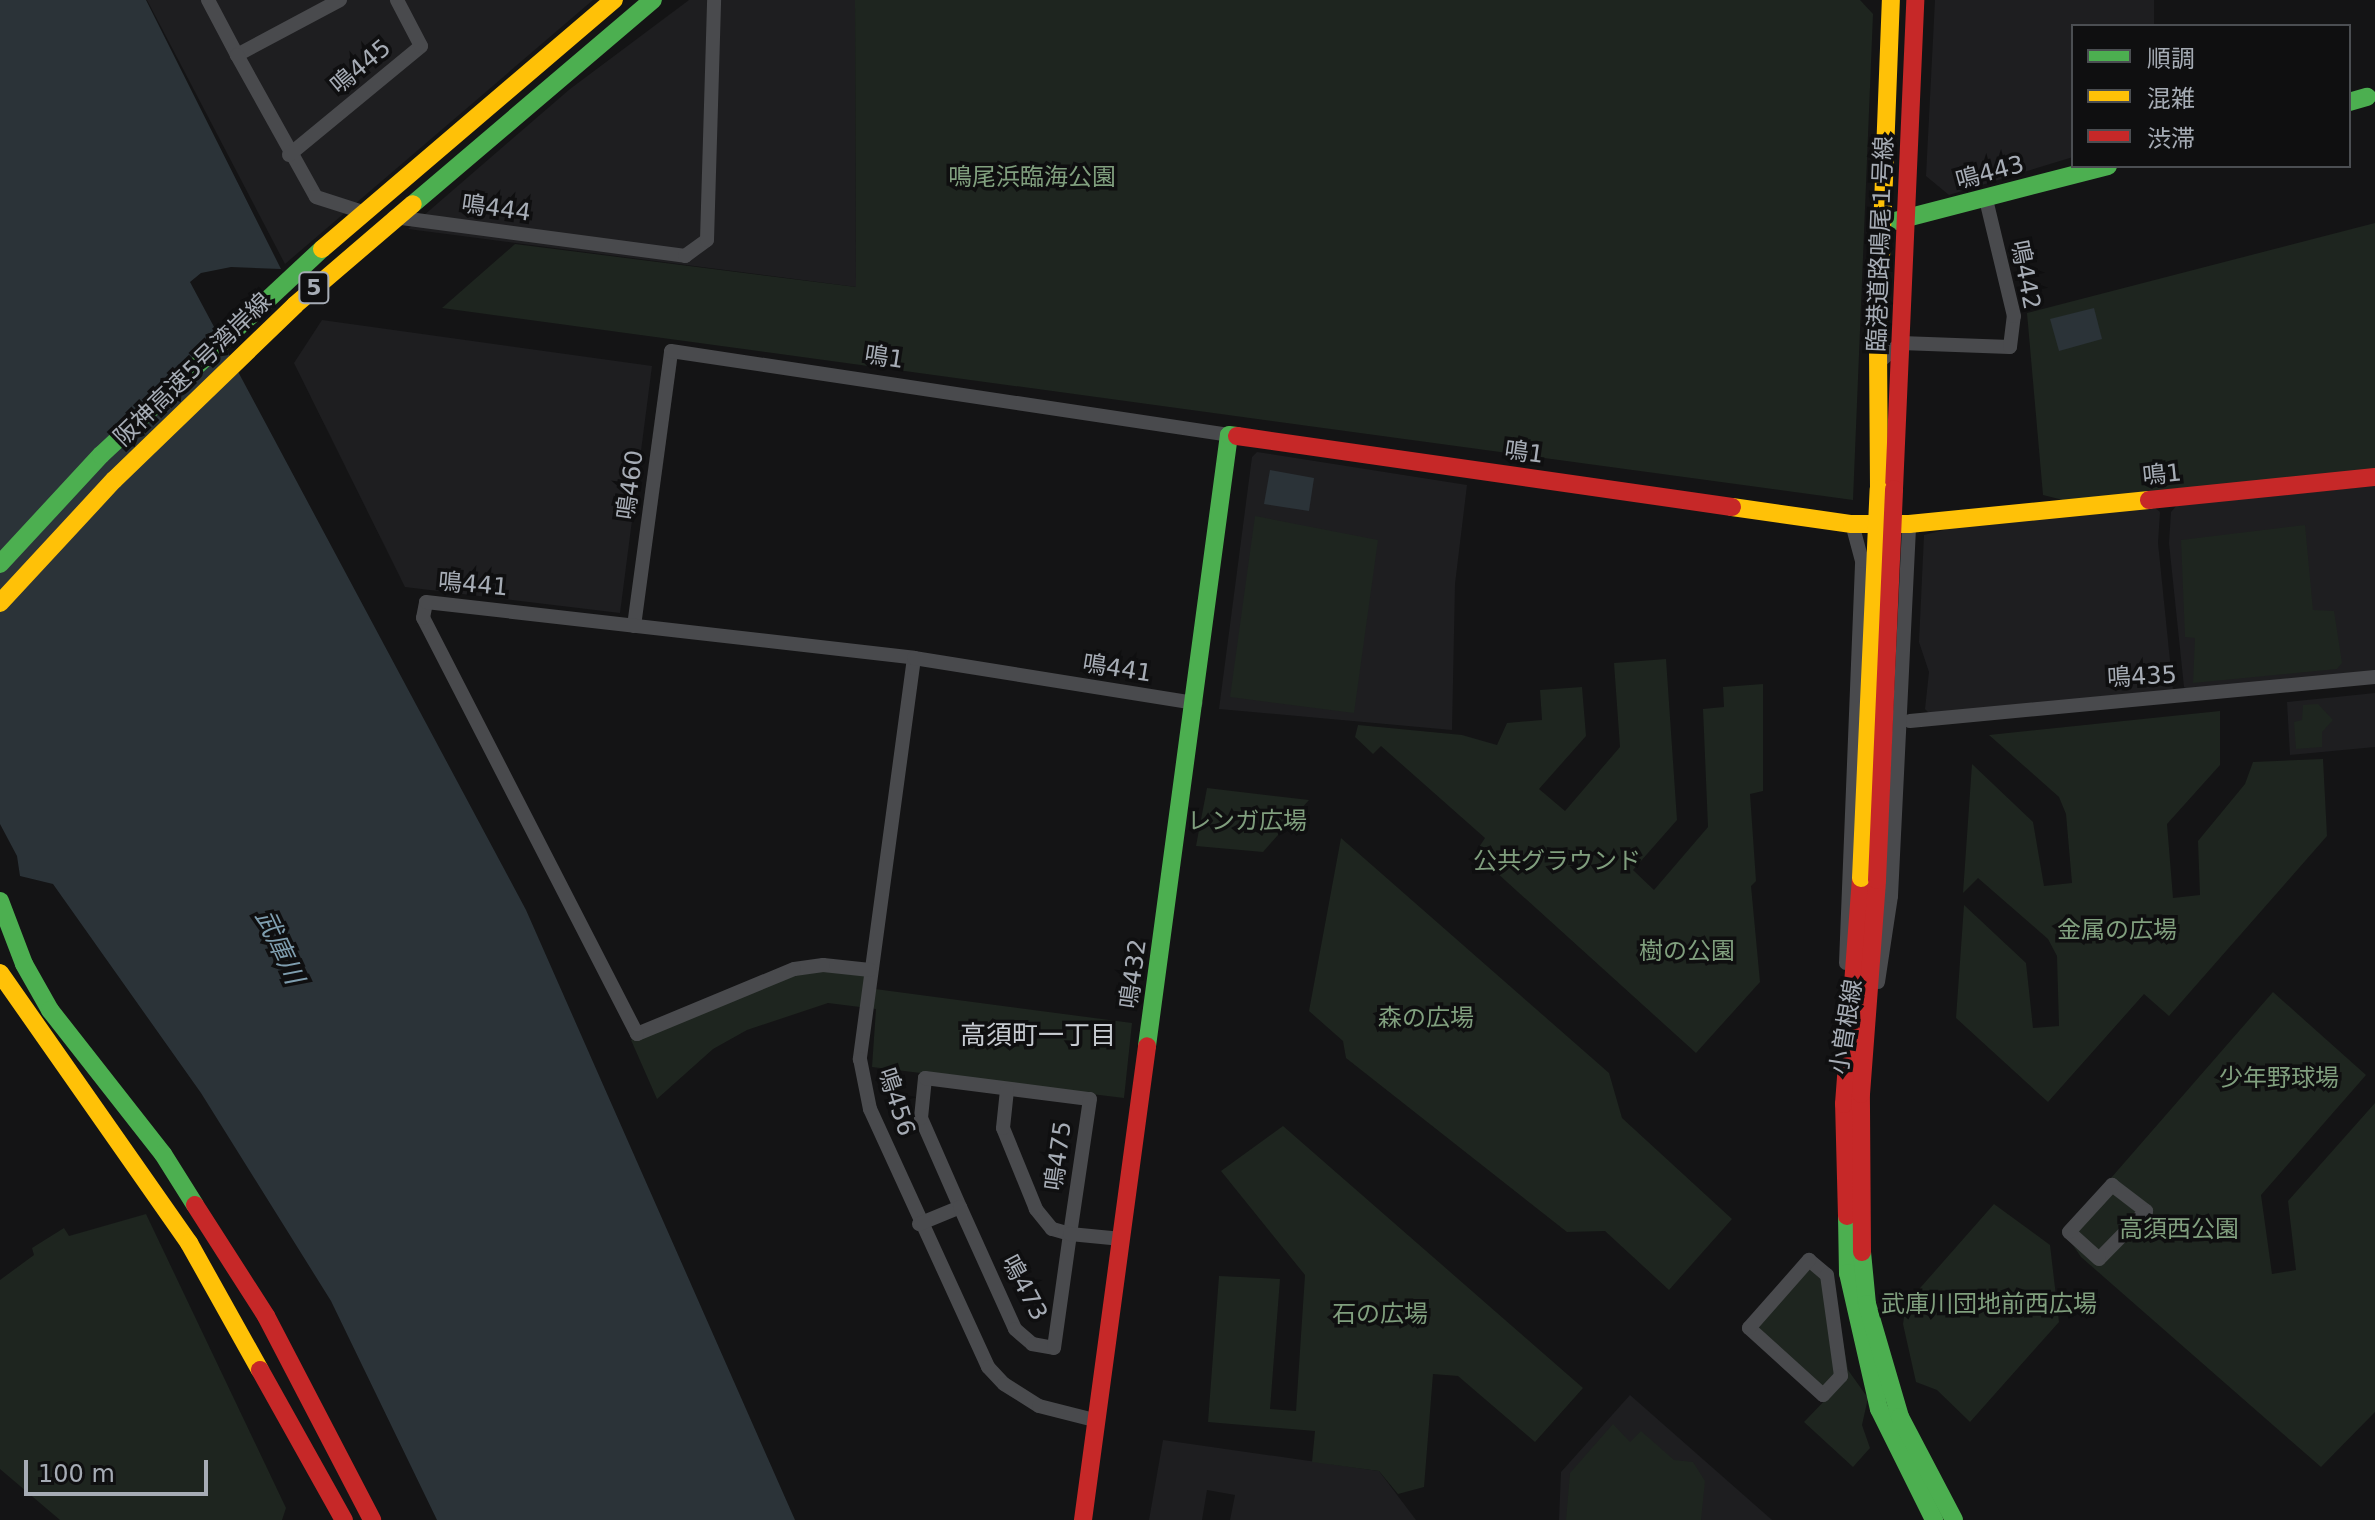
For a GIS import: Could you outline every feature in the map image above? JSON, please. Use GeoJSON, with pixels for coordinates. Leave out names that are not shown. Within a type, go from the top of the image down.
{"type":"FeatureCollection","features":[{"type":"Feature","properties":{"kind":"main road","name":"阪神高速5号湾岸線"},"geometry":{"type":"LineString","coordinates":[[0,564],[111,446],[278,287],[614,0]]}},
{"type":"Feature","properties":{"kind":"main road","name":"阪神高速5号湾岸線"},"geometry":{"type":"LineString","coordinates":[[0,603],[114,480],[274,325],[653,0]]}},
{"type":"Feature","properties":{"kind":"main road","name":"臨港道路鳴尾１号線"},"geometry":{"type":"LineString","coordinates":[[1887,489],[1879,362],[1891,0]]}},
{"type":"Feature","properties":{"kind":"main road","name":"臨港道路鳴尾１号線"},"geometry":{"type":"LineString","coordinates":[[1887,489],[1901,343],[1915,0]]}},
{"type":"Feature","properties":{"kind":"main road","name":"鳴443"},"geometry":{"type":"LineString","coordinates":[[1883,221],[1907,220],[2101,168]]}},
{"type":"Feature","properties":{"kind":"main road","name":"鳴1"},"geometry":{"type":"LineString","coordinates":[[1229,435],[1852,524],[1909,524],[2375,477]]}},
{"type":"Feature","properties":{"kind":"main road","name":"鳴432"},"geometry":{"type":"LineString","coordinates":[[1083,1520],[1229,435]]}},
{"type":"Feature","properties":{"kind":"main road"},"geometry":{"type":"LineString","coordinates":[[1865,1031],[1887,489]]}},
{"type":"Feature","properties":{"kind":"main road"},"geometry":{"type":"LineString","coordinates":[[1846,1059],[1869,879]]}},
{"type":"Feature","properties":{"kind":"main road"},"geometry":{"type":"LineString","coordinates":[[0,901],[24,964],[50,1010],[208,1221],[280,1340],[372,1520]]}},
{"type":"Feature","properties":{"kind":"main road"},"geometry":{"type":"LineString","coordinates":[[0,973],[189,1243],[344,1520]]}},
{"type":"Feature","properties":{"kind":"main road","name":"小曽根線"},"geometry":{"type":"LineString","coordinates":[[1865,1031],[1859,1159],[1867,1304],[1905,1431],[1954,1520]]}},
{"type":"Feature","properties":{"kind":"main road","name":"小曽根線"},"geometry":{"type":"LineString","coordinates":[[1846,1059],[1843,1212],[1856,1324],[1893,1445],[1934,1520]]}},
{"type":"Feature","properties":{"kind":"main road"},"geometry":{"type":"LineString","coordinates":[[208,1221],[209,1254],[256,1337],[265,1359],[265,1376]]}},
{"type":"Feature","properties":{"kind":"street"},"geometry":{"type":"LineString","coordinates":[[208,0],[237,55],[340,0]]}},
{"type":"Feature","properties":{"kind":"street","name":"鳴445"},"geometry":{"type":"LineString","coordinates":[[289,155],[421,46],[397,0]]}},
{"type":"Feature","properties":{"kind":"street","name":"鳴444"},"geometry":{"type":"LineString","coordinates":[[237,55],[289,155],[316,197],[348,211],[685,256],[707,240],[714,0]]}},
{"type":"Feature","properties":{"kind":"street","name":"鳴442"},"geometry":{"type":"LineString","coordinates":[[1901,343],[2010,347],[2014,316],[1986,199]]}},
{"type":"Feature","properties":{"kind":"street"},"geometry":{"type":"LineString","coordinates":[[1879,362],[1901,343]]}},
{"type":"Feature","properties":{"kind":"street","name":"鳴1"},"geometry":{"type":"LineString","coordinates":[[671,351],[1229,435]]}},
{"type":"Feature","properties":{"kind":"street","name":"鳴460"},"geometry":{"type":"LineString","coordinates":[[634,626],[671,351]]}},
{"type":"Feature","properties":{"kind":"street","name":"小曽根線"},"geometry":{"type":"LineString","coordinates":[[1846,1059],[1846,895],[1862,561],[1852,524]]}},
{"type":"Feature","properties":{"kind":"street","name":"小曽根線"},"geometry":{"type":"LineString","coordinates":[[1865,1031],[1891,896],[1909,524]]}},
{"type":"Feature","properties":{"kind":"street","name":"鳴441"},"geometry":{"type":"LineString","coordinates":[[870,970],[823,965],[794,969],[637,1034],[420,609],[437,601],[914,658],[1195,703]]}},
{"type":"Feature","properties":{"kind":"street","name":"鳴456"},"geometry":{"type":"LineString","coordinates":[[914,658],[860,1059],[870,1109],[967,1326],[1004,1384],[1039,1406],[1098,1421]]}},
{"type":"Feature","properties":{"kind":"street","name":"鳴435"},"geometry":{"type":"LineString","coordinates":[[1910,721],[2375,677]]}},
{"type":"Feature","properties":{"kind":"street","name":"鳴475"},"geometry":{"type":"LineString","coordinates":[[960,1207],[921,1118],[925,1078],[1090,1099],[1070,1234]]}},
{"type":"Feature","properties":{"kind":"street"},"geometry":{"type":"LineString","coordinates":[[1007,1090],[1003,1128],[1036,1209],[1052,1229],[1070,1234],[1122,1239]]}},
{"type":"Feature","properties":{"kind":"street"},"geometry":{"type":"LineString","coordinates":[[2112,1185],[2146,1211],[2099,1259],[2069,1232],[2112,1185]]}},
{"type":"Feature","properties":{"kind":"street"},"geometry":{"type":"LineString","coordinates":[[919,1224],[960,1207]]}},
{"type":"Feature","properties":{"kind":"street","name":"鳴473"},"geometry":{"type":"LineString","coordinates":[[960,1207],[1015,1329],[1032,1344],[1054,1348],[1070,1234]]}},
{"type":"Feature","properties":{"kind":"street"},"geometry":{"type":"LineString","coordinates":[[1809,1260],[1827,1275],[1841,1376],[1823,1395],[1749,1328],[1809,1260]]}},
{"type":"Feature","properties":{"kind":"shaded area"},"geometry":{"type":"Polygon","coordinates":[[[147,0],[593,0],[285,264],[147,0]]]}},
{"type":"Feature","properties":{"kind":"shaded area"},"geometry":{"type":"Polygon","coordinates":[[[689,0],[855,0],[856,287],[408,229],[570,89],[689,0]]]}},
{"type":"Feature","properties":{"kind":"shaded area"},"geometry":{"type":"Polygon","coordinates":[[[1935,0],[2154,0],[2154,24],[2071,24],[2071,158],[1949,195],[1926,176],[1935,0]]]}},
{"type":"Feature","properties":{"kind":"shaded area"},"geometry":{"type":"Polygon","coordinates":[[[322,320],[652,366],[620,613],[405,587],[294,363],[322,320]]]}},
{"type":"Feature","properties":{"kind":"shaded area"},"geometry":{"type":"Polygon","coordinates":[[[1257,452],[1467,485],[1455,584],[1452,730],[1219,709],[1252,457],[1257,452]]]}},
{"type":"Feature","properties":{"kind":"shaded area"},"geometry":{"type":"Polygon","coordinates":[[[2375,486],[2375,673],[2191,693],[2184,687],[2169,543],[2171,512],[2177,505],[2375,486]]]}},
{"type":"Feature","properties":{"kind":"shaded area"},"geometry":{"type":"Polygon","coordinates":[[[2154,507],[2160,512],[2158,543],[2173,690],[1930,714],[1925,709],[1929,672],[1919,642],[1924,535],[1956,527],[2154,507]]]}},
{"type":"Feature","properties":{"kind":"shaded area"},"geometry":{"type":"Polygon","coordinates":[[[2375,693],[2375,747],[2290,755],[2287,702],[2375,693]]]}},
{"type":"Feature","properties":{"kind":"shaded area"},"geometry":{"type":"Polygon","coordinates":[[[1630,1395],[1772,1520],[1559,1520],[1561,1472],[1630,1395]]]}},
{"type":"Feature","properties":{"kind":"shaded area"},"geometry":{"type":"Polygon","coordinates":[[[1163,1440],[1379,1471],[1416,1520],[1230,1520],[1235,1495],[1207,1490],[1202,1520],[1149,1520],[1163,1440]]]}},
{"type":"Feature","properties":{"kind":"green space","name":"鳴尾浜臨海公園"},"geometry":{"type":"Polygon","coordinates":[[[855,0],[1860,0],[1873,14],[1853,500],[442,308],[515,244],[856,287],[855,0]]]}},
{"type":"Feature","properties":{"kind":"green space"},"geometry":{"type":"Polygon","coordinates":[[[2375,223],[2375,471],[2063,500],[2043,495],[2027,313],[2375,223]]]}},
{"type":"Feature","properties":{"kind":"green space"},"geometry":{"type":"Polygon","coordinates":[[[1255,516],[1378,540],[1354,713],[1230,697],[1255,516]]]}},
{"type":"Feature","properties":{"kind":"green space"},"geometry":{"type":"Polygon","coordinates":[[[2305,525],[2313,610],[2334,611],[2342,663],[2337,669],[2193,683],[2195,638],[2185,637],[2181,540],[2305,525]]]}},
{"type":"Feature","properties":{"kind":"green space","name":"樹の公園"},"geometry":{"type":"Polygon","coordinates":[[[1666,659],[1677,820],[1633,870],[1654,890],[1708,827],[1703,709],[1724,707],[1723,687],[1763,684],[1763,791],[1750,794],[1756,881],[1751,886],[1760,982],[1696,1053],[1475,853],[1485,838],[1381,746],[1373,754],[1355,737],[1358,725],[1462,735],[1497,745],[1507,723],[1542,720],[1540,690],[1582,687],[1586,736],[1539,789],[1565,811],[1620,747],[1614,663],[1666,659]]]}},
{"type":"Feature","properties":{"kind":"green space"},"geometry":{"type":"Polygon","coordinates":[[[2318,704],[2333,720],[2322,732],[2322,747],[2296,749],[2294,722],[2302,720],[2303,705],[2318,704]]]}},
{"type":"Feature","properties":{"kind":"green space","name":"金属の広場"},"geometry":{"type":"Polygon","coordinates":[[[2220,711],[2220,765],[2167,824],[2173,898],[2200,895],[2198,841],[2245,784],[2253,762],[2323,759],[2327,836],[2169,1016],[2144,994],[2048,1102],[1956,1018],[1964,905],[2026,963],[2033,1028],[2059,1026],[2057,956],[2048,939],[1978,878],[1963,893],[1972,764],[2033,822],[2044,886],[2072,883],[2066,814],[2059,797],[1989,735],[2220,711]]]}},
{"type":"Feature","properties":{"kind":"green space","name":"レンガ広場"},"geometry":{"type":"Polygon","coordinates":[[[1207,788],[1309,800],[1263,852],[1196,846],[1207,788]]]}},
{"type":"Feature","properties":{"kind":"green space","name":"森の広場"},"geometry":{"type":"Polygon","coordinates":[[[1341,838],[1609,1073],[1622,1118],[1732,1219],[1669,1290],[1605,1231],[1567,1232],[1346,1058],[1343,1041],[1309,1011],[1341,838]]]}},
{"type":"Feature","properties":{"kind":"green space"},"geometry":{"type":"Polygon","coordinates":[[[823,969],[876,975],[875,989],[1132,1023],[1124,1098],[872,1067],[876,1009],[828,1003],[747,1030],[713,1049],[657,1099],[631,1040],[798,972],[823,969]]]}},
{"type":"Feature","properties":{"kind":"green space","name":"高須西公園"},"geometry":{"type":"Polygon","coordinates":[[[2273,992],[2366,1075],[2261,1195],[2272,1274],[2296,1270],[2288,1201],[2375,1103],[2375,1412],[2321,1467],[2081,1257],[2064,1232],[2273,992]]]}},
{"type":"Feature","properties":{"kind":"green space","name":"石の広場"},"geometry":{"type":"Polygon","coordinates":[[[1283,1126],[1583,1388],[1535,1442],[1458,1376],[1433,1374],[1424,1487],[1398,1494],[1379,1471],[1312,1462],[1315,1431],[1208,1422],[1219,1276],[1280,1279],[1270,1409],[1296,1411],[1305,1275],[1221,1171],[1283,1126]]]}},
{"type":"Feature","properties":{"kind":"green space","name":"武庫川団地前西広場"},"geometry":{"type":"Polygon","coordinates":[[[1994,1204],[2050,1245],[2059,1322],[1970,1422],[1937,1390],[1916,1382],[1903,1324],[1906,1304],[1994,1204]]]}},
{"type":"Feature","properties":{"kind":"green space"},"geometry":{"type":"Polygon","coordinates":[[[146,1214],[286,1508],[282,1520],[60,1520],[0,1469],[0,1280],[34,1255],[32,1248],[64,1228],[69,1236],[146,1214]]]}},
{"type":"Feature","properties":{"kind":"green space"},"geometry":{"type":"Polygon","coordinates":[[[1814,1259],[1831,1275],[1848,1370],[1868,1398],[1862,1425],[1870,1448],[1853,1467],[1804,1422],[1828,1397],[1750,1328],[1814,1259]]]}},
{"type":"Feature","properties":{"kind":"green space"},"geometry":{"type":"Polygon","coordinates":[[[1613,1424],[1630,1442],[1641,1431],[1674,1460],[1693,1462],[1705,1481],[1701,1520],[1566,1520],[1570,1473],[1613,1424]]]}},
{"type":"Feature","properties":{"kind":"water","name":"武庫川"},"geometry":{"type":"Polygon","coordinates":[[[0,0],[146,0],[281,269],[231,267],[201,273],[190,282],[526,910],[795,1520],[437,1520],[331,1301],[201,1093],[53,884],[20,876],[17,856],[0,824],[0,0]]]}},
{"type":"Feature","properties":{"kind":"water"},"geometry":{"type":"Polygon","coordinates":[[[2094,308],[2102,339],[2059,351],[2050,319],[2094,308]]]}},
{"type":"Feature","properties":{"kind":"water"},"geometry":{"type":"Polygon","coordinates":[[[1270,470],[1314,478],[1309,511],[1264,504],[1270,470]]]}},
{"type":"Feature","properties":{"kind":"traffic: fast"},"geometry":{"type":"LineString","coordinates":[[413,204],[653,0]]}},
{"type":"Feature","properties":{"kind":"traffic: fast"},"geometry":{"type":"LineString","coordinates":[[2351,101],[2367,97]]}},
{"type":"Feature","properties":{"kind":"traffic: fast"},"geometry":{"type":"LineString","coordinates":[[1895,221],[2100,168]]}},
{"type":"Feature","properties":{"kind":"traffic: fast"},"geometry":{"type":"LineString","coordinates":[[0,564],[101,455],[322,249]]}},
{"type":"Feature","properties":{"kind":"traffic: fast"},"geometry":{"type":"LineString","coordinates":[[1147,1046],[1229,435],[1237,436]]}},
{"type":"Feature","properties":{"kind":"traffic: fast"},"geometry":{"type":"LineString","coordinates":[[0,901],[24,964],[50,1010],[163,1154],[195,1205]]}},
{"type":"Feature","properties":{"kind":"traffic: fast"},"geometry":{"type":"LineString","coordinates":[[1847,1216],[1848,1273],[1879,1409],[1934,1520]]}},
{"type":"Feature","properties":{"kind":"traffic: fast"},"geometry":{"type":"LineString","coordinates":[[1862,1252],[1867,1304],[1900,1417],[1954,1520]]}},
{"type":"Feature","properties":{"kind":"traffic: slow"},"geometry":{"type":"LineString","coordinates":[[322,249],[614,0]]}},
{"type":"Feature","properties":{"kind":"traffic: slow"},"geometry":{"type":"LineString","coordinates":[[1879,489],[1878,335],[1891,0]]}},
{"type":"Feature","properties":{"kind":"traffic: slow"},"geometry":{"type":"LineString","coordinates":[[0,603],[114,480],[295,305],[413,204]]}},
{"type":"Feature","properties":{"kind":"traffic: slow"},"geometry":{"type":"LineString","coordinates":[[1861,878],[1879,489]]}},
{"type":"Feature","properties":{"kind":"traffic: slow"},"geometry":{"type":"LineString","coordinates":[[1732,507],[1852,524],[1909,524],[2149,500]]}},
{"type":"Feature","properties":{"kind":"traffic: slow"},"geometry":{"type":"LineString","coordinates":[[0,973],[189,1243],[260,1370]]}},
{"type":"Feature","properties":{"kind":"traffic: jam"},"geometry":{"type":"LineString","coordinates":[[1894,489],[1915,0]]}},
{"type":"Feature","properties":{"kind":"traffic: jam"},"geometry":{"type":"LineString","coordinates":[[1237,436],[1732,507]]}},
{"type":"Feature","properties":{"kind":"traffic: jam"},"geometry":{"type":"LineString","coordinates":[[2149,500],[2375,477]]}},
{"type":"Feature","properties":{"kind":"traffic: jam"},"geometry":{"type":"LineString","coordinates":[[1877,880],[1894,489]]}},
{"type":"Feature","properties":{"kind":"traffic: jam"},"geometry":{"type":"LineString","coordinates":[[1847,1216],[1844,1104],[1861,878]]}},
{"type":"Feature","properties":{"kind":"traffic: jam"},"geometry":{"type":"LineString","coordinates":[[1862,1252],[1861,1094],[1877,880]]}},
{"type":"Feature","properties":{"kind":"traffic: jam"},"geometry":{"type":"LineString","coordinates":[[1083,1520],[1147,1046]]}},
{"type":"Feature","properties":{"kind":"traffic: jam"},"geometry":{"type":"LineString","coordinates":[[195,1205],[266,1316],[372,1520]]}},
{"type":"Feature","properties":{"kind":"traffic: jam"},"geometry":{"type":"LineString","coordinates":[[260,1370],[344,1520]]}},
{"type":"Feature","properties":{"kind":"district","name":"高須町一丁目"},"geometry":{"type":"Point","coordinates":[1038,1036]}},
{"type":"Feature","properties":{"kind":"park label","name":"公共グラウンド"},"geometry":{"type":"Point","coordinates":[1557,862]}},
{"type":"Feature","properties":{"kind":"park label","name":"少年野球場"},"geometry":{"type":"Point","coordinates":[2279,1079]}}]}
